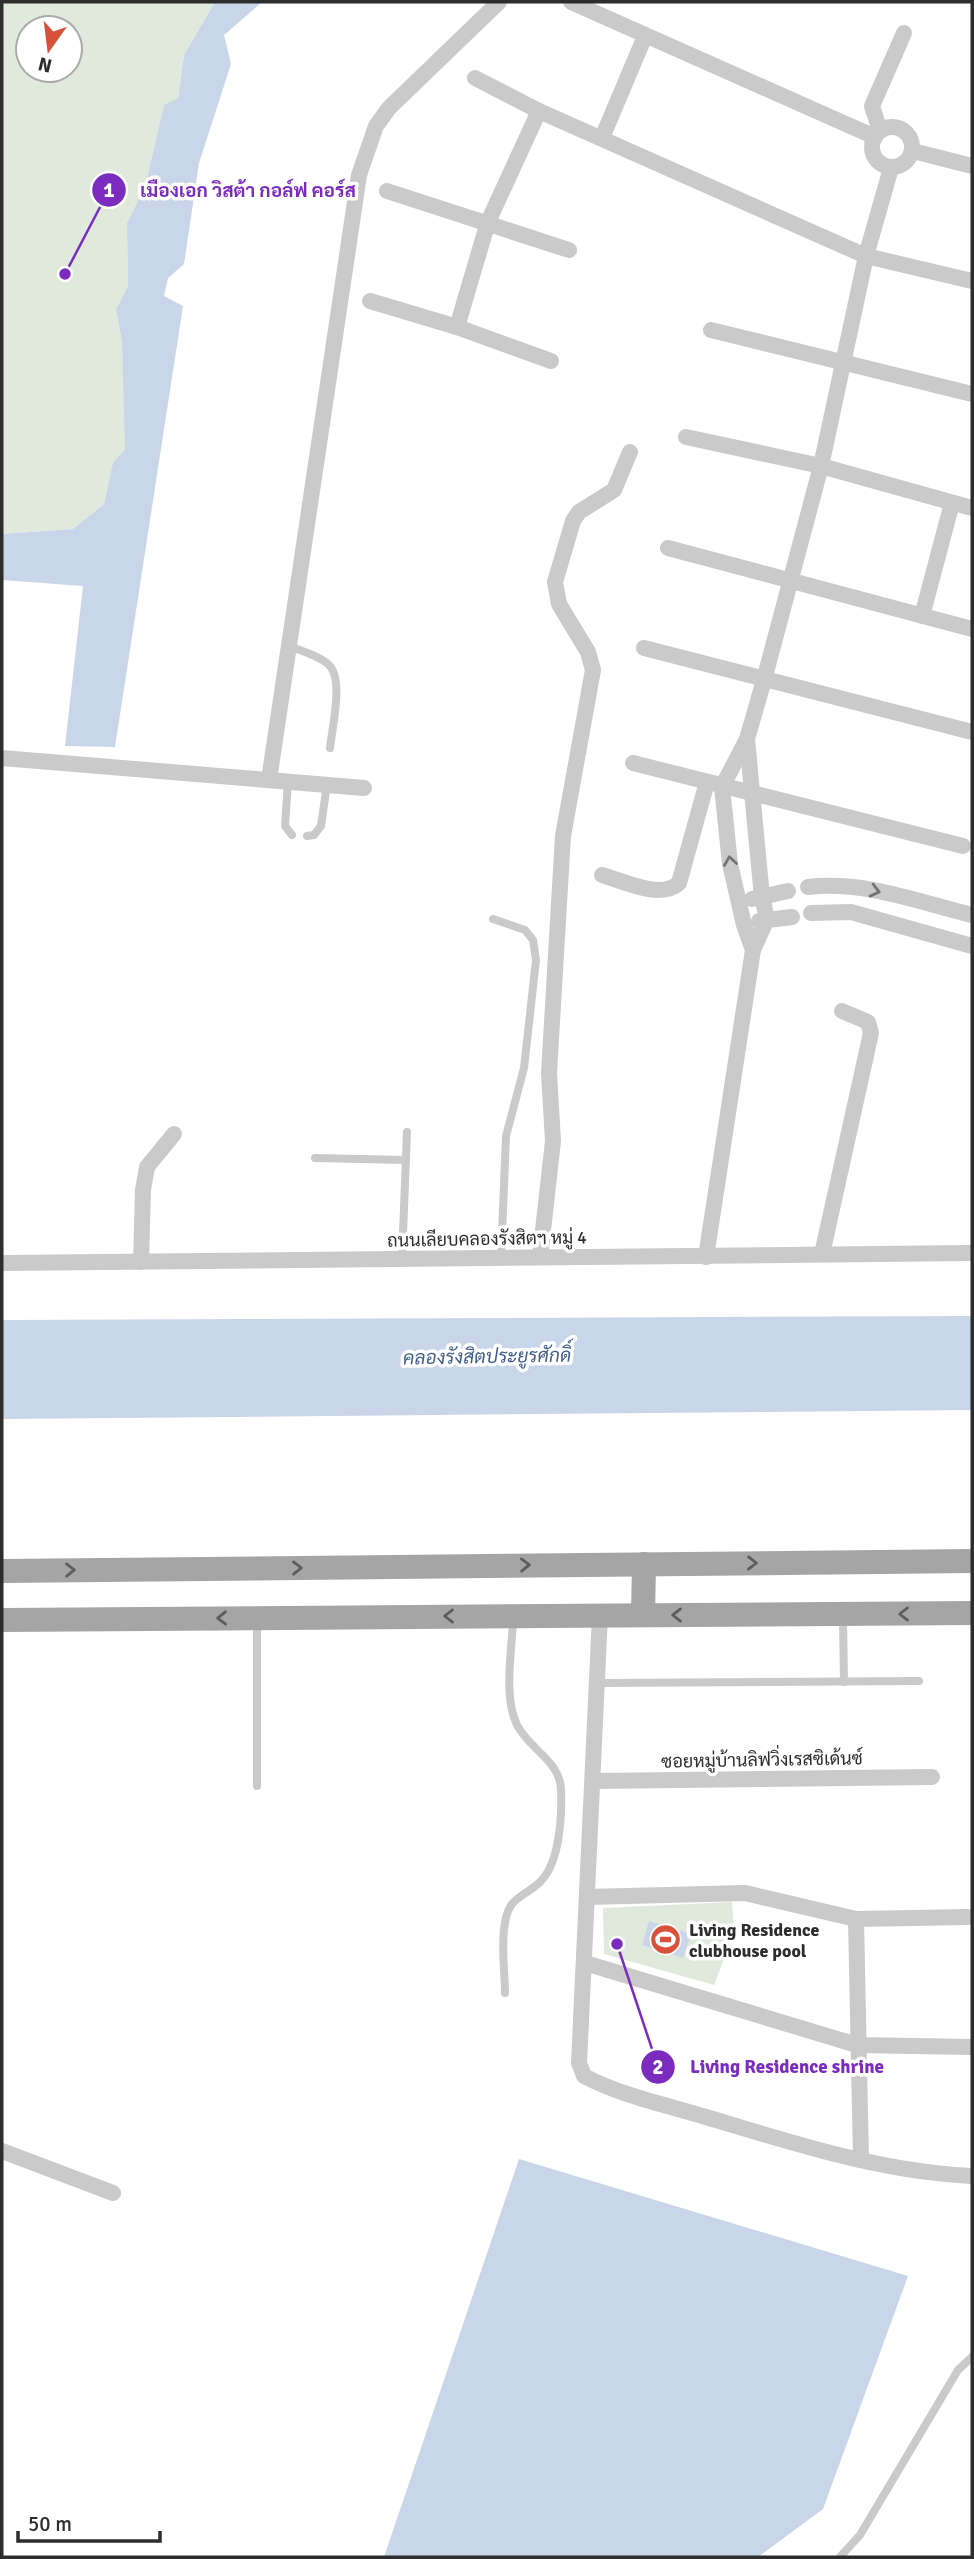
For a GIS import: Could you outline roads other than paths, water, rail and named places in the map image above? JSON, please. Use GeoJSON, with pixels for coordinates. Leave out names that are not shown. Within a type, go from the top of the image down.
{"type":"FeatureCollection","features":[{"type":"Feature","properties":{"kind":"main road"},"geometry":{"type":"LineString","coordinates":[[2,1571],[972,1561]]}},
{"type":"Feature","properties":{"kind":"main road"},"geometry":{"type":"LineString","coordinates":[[643,1615],[644,1564]]}},
{"type":"Feature","properties":{"kind":"main road"},"geometry":{"type":"LineString","coordinates":[[2,1620],[972,1613]]}},
{"type":"Feature","properties":{"kind":"street"},"geometry":{"type":"LineString","coordinates":[[269,780],[359,175],[376,126],[388,108],[499,2]]}},
{"type":"Feature","properties":{"kind":"street"},"geometry":{"type":"LineString","coordinates":[[571,2],[877,134],[900,128],[910,137],[912,150],[906,162],[891,168]]}},
{"type":"Feature","properties":{"kind":"street"},"geometry":{"type":"LineString","coordinates":[[891,168],[875,158],[877,134],[872,106],[905,33]]}},
{"type":"Feature","properties":{"kind":"street"},"geometry":{"type":"LineString","coordinates":[[602,138],[645,36]]}},
{"type":"Feature","properties":{"kind":"street"},"geometry":{"type":"LineString","coordinates":[[475,78],[539,111],[866,256],[972,281]]}},
{"type":"Feature","properties":{"kind":"street"},"geometry":{"type":"LineString","coordinates":[[457,327],[488,222],[539,111]]}},
{"type":"Feature","properties":{"kind":"street"},"geometry":{"type":"LineString","coordinates":[[912,150],[972,166]]}},
{"type":"Feature","properties":{"kind":"street"},"geometry":{"type":"LineString","coordinates":[[706,1256],[753,950],[767,919],[762,897],[747,739],[821,467],[866,256],[891,168]]}},
{"type":"Feature","properties":{"kind":"street"},"geometry":{"type":"LineString","coordinates":[[387,191],[569,250]]}},
{"type":"Feature","properties":{"kind":"street"},"geometry":{"type":"LineString","coordinates":[[370,301],[457,327],[551,361]]}},
{"type":"Feature","properties":{"kind":"street"},"geometry":{"type":"LineString","coordinates":[[711,330],[972,394]]}},
{"type":"Feature","properties":{"kind":"street"},"geometry":{"type":"LineString","coordinates":[[686,438],[821,467],[972,508]]}},
{"type":"Feature","properties":{"kind":"street"},"geometry":{"type":"LineString","coordinates":[[540,1257],[553,1141],[549,1073],[563,836],[593,670],[588,652],[559,604],[555,582],[573,521],[579,512],[614,490],[630,452]]}},
{"type":"Feature","properties":{"kind":"street"},"geometry":{"type":"LineString","coordinates":[[922,616],[952,503]]}},
{"type":"Feature","properties":{"kind":"street"},"geometry":{"type":"LineString","coordinates":[[668,548],[972,629]]}},
{"type":"Feature","properties":{"kind":"street"},"geometry":{"type":"LineString","coordinates":[[644,648],[972,732]]}},
{"type":"Feature","properties":{"kind":"street"},"geometry":{"type":"LineString","coordinates":[[602,875],[660,891],[672,889],[679,883],[714,784],[747,739]]}},
{"type":"Feature","properties":{"kind":"street"},"geometry":{"type":"LineString","coordinates":[[2,758],[364,788]]}},
{"type":"Feature","properties":{"kind":"street"},"geometry":{"type":"LineString","coordinates":[[633,763],[751,795],[963,846]]}},
{"type":"Feature","properties":{"kind":"street"},"geometry":{"type":"LineString","coordinates":[[714,784],[744,925],[753,950]]}},
{"type":"Feature","properties":{"kind":"street"},"geometry":{"type":"LineString","coordinates":[[808,887],[832,884],[857,887],[972,915]]}},
{"type":"Feature","properties":{"kind":"street"},"geometry":{"type":"LineString","coordinates":[[740,902],[788,891]]}},
{"type":"Feature","properties":{"kind":"street"},"geometry":{"type":"LineString","coordinates":[[811,913],[851,912],[972,946]]}},
{"type":"Feature","properties":{"kind":"street"},"geometry":{"type":"LineString","coordinates":[[744,925],[767,919],[792,917]]}},
{"type":"Feature","properties":{"kind":"street"},"geometry":{"type":"LineString","coordinates":[[822,1254],[871,1033],[868,1021],[842,1012]]}},
{"type":"Feature","properties":{"kind":"street"},"geometry":{"type":"LineString","coordinates":[[141,1262],[143,1190],[147,1167],[174,1134]]}},
{"type":"Feature","properties":{"kind":"street","name":"ถนนเลียบคลองรังสิตฯ หมู่ 4"},"geometry":{"type":"LineString","coordinates":[[2,1264],[972,1253]]}},
{"type":"Feature","properties":{"kind":"street"},"geometry":{"type":"LineString","coordinates":[[600,1615],[579,2063],[584,2076],[601,2085],[861,2160],[922,2171],[972,2176]]}},
{"type":"Feature","properties":{"kind":"street","name":"ซอยหมู่บ้านลิฟวิ่งเรสซิเด้นซ์"},"geometry":{"type":"LineString","coordinates":[[593,1781],[932,1777]]}},
{"type":"Feature","properties":{"kind":"street"},"geometry":{"type":"LineString","coordinates":[[587,1897],[745,1893],[856,1919],[968,1917]]}},
{"type":"Feature","properties":{"kind":"street"},"geometry":{"type":"LineString","coordinates":[[856,1919],[861,2160]]}},
{"type":"Feature","properties":{"kind":"street"},"geometry":{"type":"LineString","coordinates":[[584,1963],[857,2045],[972,2047]]}},
{"type":"Feature","properties":{"kind":"street"},"geometry":{"type":"LineString","coordinates":[[2,2151],[113,2193]]}},
{"type":"Feature","properties":{"kind":"lane"},"geometry":{"type":"LineString","coordinates":[[289,646],[330,666],[335,676],[337,689],[330,748]]}},
{"type":"Feature","properties":{"kind":"lane"},"geometry":{"type":"LineString","coordinates":[[288,781],[285,826],[292,835]]}},
{"type":"Feature","properties":{"kind":"lane"},"geometry":{"type":"LineString","coordinates":[[307,836],[314,835],[321,826],[327,784]]}},
{"type":"Feature","properties":{"kind":"lane"},"geometry":{"type":"LineString","coordinates":[[493,919],[525,930],[533,940],[536,960],[524,1068],[506,1136],[501,1258]]}},
{"type":"Feature","properties":{"kind":"lane"},"geometry":{"type":"LineString","coordinates":[[402,1259],[407,1132]]}},
{"type":"Feature","properties":{"kind":"lane"},"geometry":{"type":"LineString","coordinates":[[315,1158],[406,1160]]}},
{"type":"Feature","properties":{"kind":"lane"},"geometry":{"type":"LineString","coordinates":[[843,1614],[844,1682]]}},
{"type":"Feature","properties":{"kind":"lane"},"geometry":{"type":"LineString","coordinates":[[505,1993],[504,1924],[512,1904],[541,1881],[551,1868],[561,1788],[557,1772],[525,1739],[510,1705],[513,1616]]}},
{"type":"Feature","properties":{"kind":"lane"},"geometry":{"type":"LineString","coordinates":[[257,1617],[257,1786]]}},
{"type":"Feature","properties":{"kind":"lane"},"geometry":{"type":"LineString","coordinates":[[598,1683],[919,1681]]}},
{"type":"Feature","properties":{"kind":"lane"},"geometry":{"type":"LineString","coordinates":[[840,2557],[860,2535],[958,2370],[972,2357]]}},
{"type":"Feature","properties":{"kind":"water"},"geometry":{"type":"Polygon","coordinates":[[[215,2],[262,2],[224,35],[231,64],[199,163],[184,264],[168,278],[164,296],[183,306],[115,747],[65,746],[83,586],[2,580],[2,534],[73,529],[104,504],[113,462],[125,450],[122,342],[116,309],[128,286],[127,223],[145,187],[164,105],[178,98],[184,55],[215,2]]]}},
{"type":"Feature","properties":{"kind":"water","name":"คลองรังสิตประยูรศักดิ์"},"geometry":{"type":"Polygon","coordinates":[[[972,1316],[972,1410],[2,1419],[2,1320],[972,1316]]]}},
{"type":"Feature","properties":{"kind":"water","name":"Living Residence clubhouse pool"},"geometry":{"type":"Polygon","coordinates":[[[649,1921],[691,1934],[683,1958],[642,1945],[649,1921]]]}},
{"type":"Feature","properties":{"kind":"water"},"geometry":{"type":"Polygon","coordinates":[[[519,2159],[908,2276],[823,2509],[758,2557],[384,2557],[519,2159]]]}},
{"type":"Feature","properties":{"kind":"place","name":"เมืองเอก วิสต้า กอล์ฟ คอร์ส"},"geometry":{"type":"Point","coordinates":[65,274]}},
{"type":"Feature","properties":{"kind":"place","name":"Living Residence clubhouse pool"},"geometry":{"type":"Point","coordinates":[666,1940]}},
{"type":"Feature","properties":{"kind":"place","name":"Living Residence shrine"},"geometry":{"type":"Point","coordinates":[617,1944]}}]}
